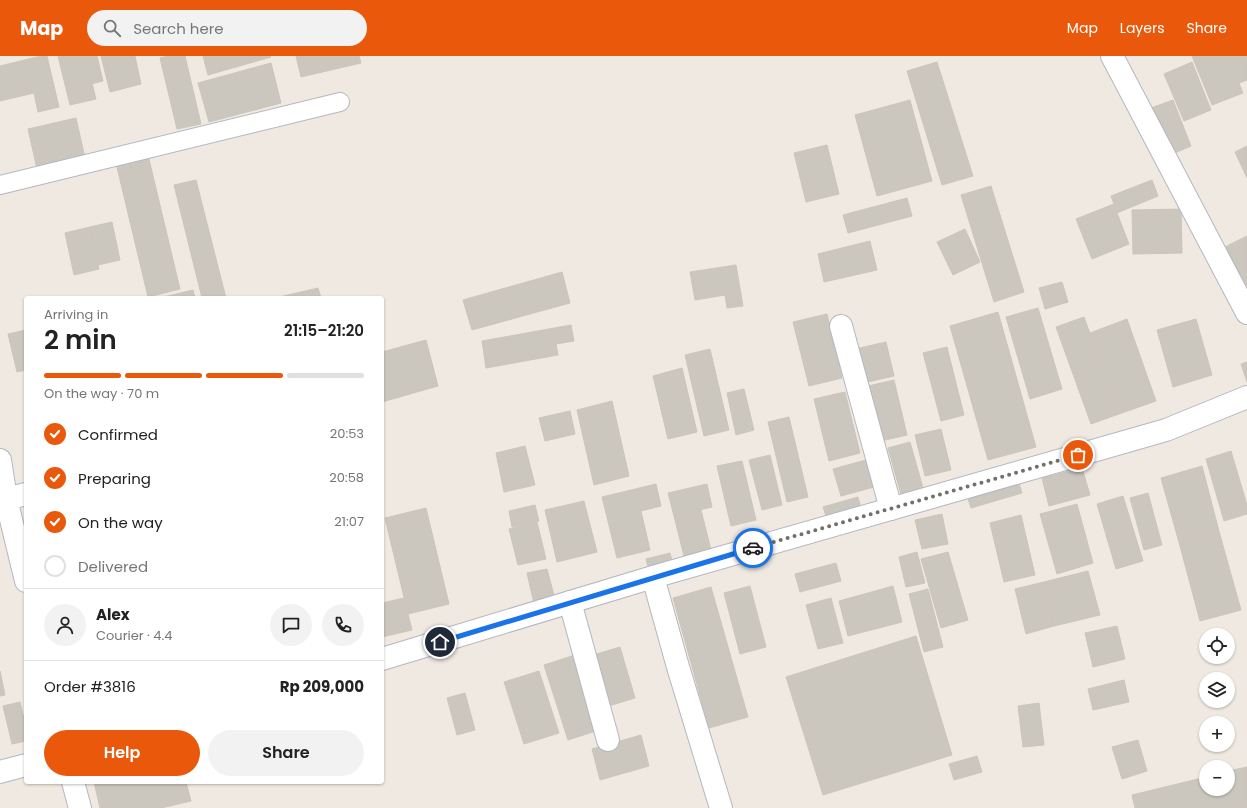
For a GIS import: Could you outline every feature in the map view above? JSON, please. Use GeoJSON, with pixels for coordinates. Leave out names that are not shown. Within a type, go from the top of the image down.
{"type":"FeatureCollection","features":[{"type":"Feature","properties":{"kind":"street"},"geometry":{"type":"LineString","coordinates":[[1112,56],[1247,313]]}},
{"type":"Feature","properties":{"kind":"street"},"geometry":{"type":"LineString","coordinates":[[841,326],[891,509]]}},
{"type":"Feature","properties":{"kind":"street"},"geometry":{"type":"LineString","coordinates":[[384,658],[653,577],[1166,430],[1247,397]]}},
{"type":"Feature","properties":{"kind":"street"},"geometry":{"type":"LineString","coordinates":[[0,460],[16,496],[24,564]]}},
{"type":"Feature","properties":{"kind":"street"},"geometry":{"type":"LineString","coordinates":[[653,577],[678,667],[721,808]]}},
{"type":"Feature","properties":{"kind":"street"},"geometry":{"type":"LineString","coordinates":[[570,602],[608,740]]}},
{"type":"Feature","properties":{"kind":"street"},"geometry":{"type":"LineString","coordinates":[[0,772],[24,766]]}},
{"type":"Feature","properties":{"kind":"street"},"geometry":{"type":"LineString","coordinates":[[74,784],[80,808]]}},
{"type":"Feature","properties":{"kind":"lane"},"geometry":{"type":"LineString","coordinates":[[0,185],[340,102]]}},
{"type":"Feature","properties":{"kind":"building"},"geometry":{"type":"Polygon","coordinates":[[[41,56],[47,56],[59,107],[38,112],[34,93],[0,101],[0,66],[41,56]]]}},
{"type":"Feature","properties":{"kind":"building"},"geometry":{"type":"Polygon","coordinates":[[[58,56],[85,56],[96,99],[70,105],[58,56]]]}},
{"type":"Feature","properties":{"kind":"building"},"geometry":{"type":"Polygon","coordinates":[[[85,56],[97,56],[103,81],[91,84],[85,56]]]}},
{"type":"Feature","properties":{"kind":"building"},"geometry":{"type":"Polygon","coordinates":[[[101,56],[135,56],[141,84],[110,92],[101,56]]]}},
{"type":"Feature","properties":{"kind":"building"},"geometry":{"type":"Polygon","coordinates":[[[168,56],[185,56],[201,124],[177,129],[160,58],[168,56]]]}},
{"type":"Feature","properties":{"kind":"building"},"geometry":{"type":"Polygon","coordinates":[[[203,56],[270,56],[271,57],[208,75],[203,56]]]}},
{"type":"Feature","properties":{"kind":"building"},"geometry":{"type":"Polygon","coordinates":[[[296,56],[359,56],[361,63],[301,77],[296,56]]]}},
{"type":"Feature","properties":{"kind":"building"},"geometry":{"type":"Polygon","coordinates":[[[1192,56],[1228,56],[1243,93],[1212,105],[1192,56]]]}},
{"type":"Feature","properties":{"kind":"building"},"geometry":{"type":"Polygon","coordinates":[[[1228,56],[1247,56],[1247,80],[1239,83],[1228,56]]]}},
{"type":"Feature","properties":{"kind":"building"},"geometry":{"type":"Polygon","coordinates":[[[937,62],[973,176],[942,185],[907,71],[937,62]]]}},
{"type":"Feature","properties":{"kind":"building"},"geometry":{"type":"Polygon","coordinates":[[[1192,62],[1211,110],[1184,121],[1164,74],[1192,62]]]}},
{"type":"Feature","properties":{"kind":"building"},"geometry":{"type":"Polygon","coordinates":[[[271,63],[281,103],[209,122],[198,83],[271,63]]]}},
{"type":"Feature","properties":{"kind":"building"},"geometry":{"type":"Polygon","coordinates":[[[910,100],[932,181],[877,196],[855,115],[910,100]]]}},
{"type":"Feature","properties":{"kind":"building"},"geometry":{"type":"Polygon","coordinates":[[[1173,100],[1191,146],[1170,155],[1151,108],[1173,100]]]}},
{"type":"Feature","properties":{"kind":"building"},"geometry":{"type":"Polygon","coordinates":[[[76,118],[85,158],[37,169],[28,129],[76,118]]]}},
{"type":"Feature","properties":{"kind":"building"},"geometry":{"type":"Polygon","coordinates":[[[827,145],[839,194],[806,202],[794,153],[827,145]]]}},
{"type":"Feature","properties":{"kind":"building"},"geometry":{"type":"Polygon","coordinates":[[[1247,146],[1247,178],[1235,152],[1247,146]]]}},
{"type":"Feature","properties":{"kind":"building"},"geometry":{"type":"Polygon","coordinates":[[[148,155],[180,289],[148,296],[116,163],[148,155]]]}},
{"type":"Feature","properties":{"kind":"building"},"geometry":{"type":"Polygon","coordinates":[[[196,180],[225,296],[202,296],[174,185],[196,180]]]}},
{"type":"Feature","properties":{"kind":"building"},"geometry":{"type":"Polygon","coordinates":[[[1152,180],[1158,196],[1117,213],[1129,244],[1092,259],[1076,219],[1114,204],[1111,196],[1152,180]]]}},
{"type":"Feature","properties":{"kind":"building"},"geometry":{"type":"Polygon","coordinates":[[[991,186],[1024,292],[994,302],[961,195],[991,186]]]}},
{"type":"Feature","properties":{"kind":"building"},"geometry":{"type":"Polygon","coordinates":[[[907,198],[912,216],[848,233],[843,215],[907,198]]]}},
{"type":"Feature","properties":{"kind":"building"},"geometry":{"type":"Polygon","coordinates":[[[1181,209],[1182,253],[1133,254],[1132,210],[1181,209]]]}},
{"type":"Feature","properties":{"kind":"building"},"geometry":{"type":"Polygon","coordinates":[[[112,222],[120,260],[98,265],[90,227],[112,222]]]}},
{"type":"Feature","properties":{"kind":"building"},"geometry":{"type":"Polygon","coordinates":[[[90,227],[99,269],[74,275],[65,233],[90,227]]]}},
{"type":"Feature","properties":{"kind":"building"},"geometry":{"type":"Polygon","coordinates":[[[965,229],[980,262],[953,275],[937,242],[965,229]]]}},
{"type":"Feature","properties":{"kind":"building"},"geometry":{"type":"Polygon","coordinates":[[[1247,236],[1247,295],[1225,247],[1247,236]]]}},
{"type":"Feature","properties":{"kind":"building"},"geometry":{"type":"Polygon","coordinates":[[[870,241],[877,270],[824,282],[818,254],[870,241]]]}},
{"type":"Feature","properties":{"kind":"building"},"geometry":{"type":"Polygon","coordinates":[[[736,265],[743,306],[727,308],[725,295],[695,300],[690,272],[736,265]]]}},
{"type":"Feature","properties":{"kind":"building"},"geometry":{"type":"Polygon","coordinates":[[[562,272],[570,303],[472,330],[463,300],[562,272]]]}},
{"type":"Feature","properties":{"kind":"building"},"geometry":{"type":"Polygon","coordinates":[[[1062,282],[1068,302],[1045,309],[1039,288],[1062,282]]]}},
{"type":"Feature","properties":{"kind":"building"},"geometry":{"type":"Polygon","coordinates":[[[318,288],[320,296],[284,296],[318,288]]]}},
{"type":"Feature","properties":{"kind":"building"},"geometry":{"type":"Polygon","coordinates":[[[193,290],[194,296],[168,296],[193,290]]]}},
{"type":"Feature","properties":{"kind":"building"},"geometry":{"type":"Polygon","coordinates":[[[1038,308],[1062,389],[1030,399],[1006,317],[1038,308]]]}},
{"type":"Feature","properties":{"kind":"building"},"geometry":{"type":"Polygon","coordinates":[[[998,312],[1036,447],[988,460],[950,326],[998,312]]]}},
{"type":"Feature","properties":{"kind":"building"},"geometry":{"type":"Polygon","coordinates":[[[827,314],[842,378],[809,386],[793,322],[827,314]]]}},
{"type":"Feature","properties":{"kind":"building"},"geometry":{"type":"Polygon","coordinates":[[[1084,317],[1119,414],[1091,424],[1056,327],[1084,317]]]}},
{"type":"Feature","properties":{"kind":"building"},"geometry":{"type":"Polygon","coordinates":[[[1127,319],[1156,401],[1119,414],[1090,333],[1127,319]]]}},
{"type":"Feature","properties":{"kind":"building"},"geometry":{"type":"Polygon","coordinates":[[[1196,319],[1212,375],[1173,387],[1157,330],[1196,319]]]}},
{"type":"Feature","properties":{"kind":"building"},"geometry":{"type":"Polygon","coordinates":[[[571,325],[574,341],[556,344],[558,355],[486,368],[482,341],[571,325]]]}},
{"type":"Feature","properties":{"kind":"building"},"geometry":{"type":"Polygon","coordinates":[[[24,330],[24,370],[17,372],[8,334],[24,330]]]}},
{"type":"Feature","properties":{"kind":"building"},"geometry":{"type":"Polygon","coordinates":[[[426,340],[438,386],[384,401],[384,351],[426,340]]]}},
{"type":"Feature","properties":{"kind":"building"},"geometry":{"type":"Polygon","coordinates":[[[886,342],[894,376],[859,384],[851,350],[886,342]]]}},
{"type":"Feature","properties":{"kind":"building"},"geometry":{"type":"Polygon","coordinates":[[[947,347],[964,415],[941,421],[923,353],[947,347]]]}},
{"type":"Feature","properties":{"kind":"building"},"geometry":{"type":"Polygon","coordinates":[[[710,349],[729,430],[704,436],[685,355],[710,349]]]}},
{"type":"Feature","properties":{"kind":"building"},"geometry":{"type":"Polygon","coordinates":[[[1247,362],[1247,382],[1241,364],[1247,362]]]}},
{"type":"Feature","properties":{"kind":"building"},"geometry":{"type":"Polygon","coordinates":[[[682,368],[697,432],[668,439],[653,376],[682,368]]]}},
{"type":"Feature","properties":{"kind":"building"},"geometry":{"type":"Polygon","coordinates":[[[894,380],[907,435],[881,441],[868,386],[894,380]]]}},
{"type":"Feature","properties":{"kind":"building"},"geometry":{"type":"Polygon","coordinates":[[[744,389],[754,430],[736,435],[727,393],[744,389]]]}},
{"type":"Feature","properties":{"kind":"building"},"geometry":{"type":"Polygon","coordinates":[[[845,392],[860,453],[829,461],[814,399],[845,392]]]}},
{"type":"Feature","properties":{"kind":"building"},"geometry":{"type":"Polygon","coordinates":[[[612,401],[629,476],[594,485],[577,410],[612,401]]]}},
{"type":"Feature","properties":{"kind":"building"},"geometry":{"type":"Polygon","coordinates":[[[570,411],[575,434],[545,441],[539,418],[570,411]]]}},
{"type":"Feature","properties":{"kind":"building"},"geometry":{"type":"Polygon","coordinates":[[[789,417],[808,497],[787,502],[768,422],[789,417]]]}},
{"type":"Feature","properties":{"kind":"building"},"geometry":{"type":"Polygon","coordinates":[[[941,429],[951,470],[925,476],[915,435],[941,429]]]}},
{"type":"Feature","properties":{"kind":"building"},"geometry":{"type":"Polygon","coordinates":[[[910,442],[923,488],[901,494],[888,448],[910,442]]]}},
{"type":"Feature","properties":{"kind":"building"},"geometry":{"type":"Polygon","coordinates":[[[525,446],[535,485],[504,492],[496,453],[525,446]]]}},
{"type":"Feature","properties":{"kind":"building"},"geometry":{"type":"Polygon","coordinates":[[[1231,451],[1247,505],[1247,514],[1224,521],[1206,459],[1231,451]]]}},
{"type":"Feature","properties":{"kind":"building"},"geometry":{"type":"Polygon","coordinates":[[[770,455],[782,505],[762,510],[749,460],[770,455]]]}},
{"type":"Feature","properties":{"kind":"building"},"geometry":{"type":"Polygon","coordinates":[[[866,460],[874,487],[841,496],[833,469],[866,460]]]}},
{"type":"Feature","properties":{"kind":"building"},"geometry":{"type":"Polygon","coordinates":[[[742,461],[756,520],[731,526],[717,466],[742,461]]]}},
{"type":"Feature","properties":{"kind":"building"},"geometry":{"type":"Polygon","coordinates":[[[1202,466],[1220,535],[1180,546],[1161,478],[1202,466]]]}},
{"type":"Feature","properties":{"kind":"building"},"geometry":{"type":"Polygon","coordinates":[[[1082,468],[1090,495],[1049,506],[1042,478],[1082,468]]]}},
{"type":"Feature","properties":{"kind":"building"},"geometry":{"type":"Polygon","coordinates":[[[1017,477],[1022,493],[971,508],[966,492],[1017,477]]]}},
{"type":"Feature","properties":{"kind":"building"},"geometry":{"type":"Polygon","coordinates":[[[656,484],[661,506],[641,511],[650,550],[617,558],[602,497],[656,484]]]}},
{"type":"Feature","properties":{"kind":"building"},"geometry":{"type":"Polygon","coordinates":[[[707,484],[712,507],[674,516],[668,493],[707,484]]]}},
{"type":"Feature","properties":{"kind":"building"},"geometry":{"type":"Polygon","coordinates":[[[1148,493],[1162,545],[1144,550],[1130,498],[1148,493]]]}},
{"type":"Feature","properties":{"kind":"building"},"geometry":{"type":"Polygon","coordinates":[[[1123,496],[1143,561],[1116,569],[1097,504],[1123,496]]]}},
{"type":"Feature","properties":{"kind":"building"},"geometry":{"type":"Polygon","coordinates":[[[858,497],[862,512],[828,522],[823,507],[858,497]]]}},
{"type":"Feature","properties":{"kind":"building"},"geometry":{"type":"Polygon","coordinates":[[[584,501],[597,552],[557,562],[545,510],[584,501]]]}},
{"type":"Feature","properties":{"kind":"building"},"geometry":{"type":"Polygon","coordinates":[[[1077,504],[1093,563],[1057,574],[1040,514],[1077,504]]]}},
{"type":"Feature","properties":{"kind":"building"},"geometry":{"type":"Polygon","coordinates":[[[535,505],[539,521],[512,527],[509,511],[535,505]]]}},
{"type":"Feature","properties":{"kind":"building"},"geometry":{"type":"Polygon","coordinates":[[[426,508],[449,604],[408,614],[385,518],[426,508]]]}},
{"type":"Feature","properties":{"kind":"building"},"geometry":{"type":"Polygon","coordinates":[[[701,510],[712,554],[685,560],[674,516],[701,510]]]}},
{"type":"Feature","properties":{"kind":"building"},"geometry":{"type":"Polygon","coordinates":[[[942,514],[948,544],[922,549],[915,520],[942,514]]]}},
{"type":"Feature","properties":{"kind":"building"},"geometry":{"type":"Polygon","coordinates":[[[1021,515],[1035,575],[1004,582],[990,523],[1021,515]]]}},
{"type":"Feature","properties":{"kind":"building"},"geometry":{"type":"Polygon","coordinates":[[[537,522],[546,559],[518,565],[509,529],[537,522]]]}},
{"type":"Feature","properties":{"kind":"building"},"geometry":{"type":"Polygon","coordinates":[[[1220,535],[1241,610],[1200,621],[1180,546],[1220,535]]]}},
{"type":"Feature","properties":{"kind":"building"},"geometry":{"type":"Polygon","coordinates":[[[917,552],[925,583],[906,587],[899,557],[917,552]]]}},
{"type":"Feature","properties":{"kind":"building"},"geometry":{"type":"Polygon","coordinates":[[[948,552],[968,620],[941,628],[921,559],[948,552]]]}},
{"type":"Feature","properties":{"kind":"building"},"geometry":{"type":"Polygon","coordinates":[[[670,553],[674,569],[650,575],[646,559],[670,553]]]}},
{"type":"Feature","properties":{"kind":"building"},"geometry":{"type":"Polygon","coordinates":[[[836,563],[841,581],[800,592],[795,574],[836,563]]]}},
{"type":"Feature","properties":{"kind":"building"},"geometry":{"type":"Polygon","coordinates":[[[547,569],[556,603],[535,608],[527,573],[547,569]]]}},
{"type":"Feature","properties":{"kind":"building"},"geometry":{"type":"Polygon","coordinates":[[[1088,571],[1100,615],[1054,626],[1044,582],[1088,571]]]}},
{"type":"Feature","properties":{"kind":"building"},"geometry":{"type":"Polygon","coordinates":[[[1044,582],[1054,626],[1026,634],[1015,589],[1044,582]]]}},
{"type":"Feature","properties":{"kind":"building"},"geometry":{"type":"Polygon","coordinates":[[[750,586],[766,647],[740,654],[724,593],[750,586]]]}},
{"type":"Feature","properties":{"kind":"building"},"geometry":{"type":"Polygon","coordinates":[[[893,586],[902,622],[848,636],[839,601],[893,586]]]}},
{"type":"Feature","properties":{"kind":"building"},"geometry":{"type":"Polygon","coordinates":[[[711,587],[748,717],[709,728],[673,598],[711,587]]]}},
{"type":"Feature","properties":{"kind":"building"},"geometry":{"type":"Polygon","coordinates":[[[928,589],[943,647],[924,652],[909,594],[928,589]]]}},
{"type":"Feature","properties":{"kind":"building"},"geometry":{"type":"Polygon","coordinates":[[[404,598],[412,630],[384,637],[384,603],[404,598]]]}},
{"type":"Feature","properties":{"kind":"building"},"geometry":{"type":"Polygon","coordinates":[[[831,598],[843,643],[818,649],[806,605],[831,598]]]}},
{"type":"Feature","properties":{"kind":"building"},"geometry":{"type":"Polygon","coordinates":[[[1117,626],[1125,659],[1093,667],[1085,633],[1117,626]]]}},
{"type":"Feature","properties":{"kind":"building"},"geometry":{"type":"Polygon","coordinates":[[[916,636],[952,755],[823,795],[786,677],[916,636]]]}},
{"type":"Feature","properties":{"kind":"building"},"geometry":{"type":"Polygon","coordinates":[[[620,647],[635,698],[605,707],[590,656],[620,647]]]}},
{"type":"Feature","properties":{"kind":"building"},"geometry":{"type":"Polygon","coordinates":[[[578,654],[602,729],[568,740],[544,665],[578,654]]]}},
{"type":"Feature","properties":{"kind":"building"},"geometry":{"type":"Polygon","coordinates":[[[0,671],[5,695],[0,696],[0,671]]]}},
{"type":"Feature","properties":{"kind":"building"},"geometry":{"type":"Polygon","coordinates":[[[539,671],[559,733],[524,744],[504,682],[539,671]]]}},
{"type":"Feature","properties":{"kind":"building"},"geometry":{"type":"Polygon","coordinates":[[[1124,680],[1129,702],[1093,710],[1088,689],[1124,680]]]}},
{"type":"Feature","properties":{"kind":"building"},"geometry":{"type":"Polygon","coordinates":[[[465,693],[475,730],[457,735],[447,698],[465,693]]]}},
{"type":"Feature","properties":{"kind":"building"},"geometry":{"type":"Polygon","coordinates":[[[20,702],[24,719],[24,741],[12,744],[3,706],[20,702]]]}},
{"type":"Feature","properties":{"kind":"building"},"geometry":{"type":"Polygon","coordinates":[[[1039,703],[1044,745],[1023,747],[1018,706],[1039,703]]]}},
{"type":"Feature","properties":{"kind":"building"},"geometry":{"type":"Polygon","coordinates":[[[641,735],[649,766],[600,780],[592,749],[641,735]]]}},
{"type":"Feature","properties":{"kind":"building"},"geometry":{"type":"Polygon","coordinates":[[[1138,740],[1147,771],[1122,779],[1112,747],[1138,740]]]}},
{"type":"Feature","properties":{"kind":"building"},"geometry":{"type":"Polygon","coordinates":[[[977,756],[982,772],[954,780],[949,764],[977,756]]]}},
{"type":"Feature","properties":{"kind":"building"},"geometry":{"type":"Polygon","coordinates":[[[1247,767],[1247,808],[1135,808],[1132,795],[1199,779],[1199,796],[1235,796],[1235,770],[1247,767]]]}},
{"type":"Feature","properties":{"kind":"building"},"geometry":{"type":"Polygon","coordinates":[[[94,784],[133,784],[139,808],[100,808],[94,784]]]}},
{"type":"Feature","properties":{"kind":"building"},"geometry":{"type":"Polygon","coordinates":[[[133,784],[187,784],[191,801],[161,808],[139,808],[133,784]]]}},
{"type":"Feature","properties":{"kind":"way so far"},"geometry":{"type":"LineString","coordinates":[[753,548],[1078,455]]}},
{"type":"Feature","properties":{"kind":"route"},"geometry":{"type":"LineString","coordinates":[[440,642],[753,548]]}}]}
